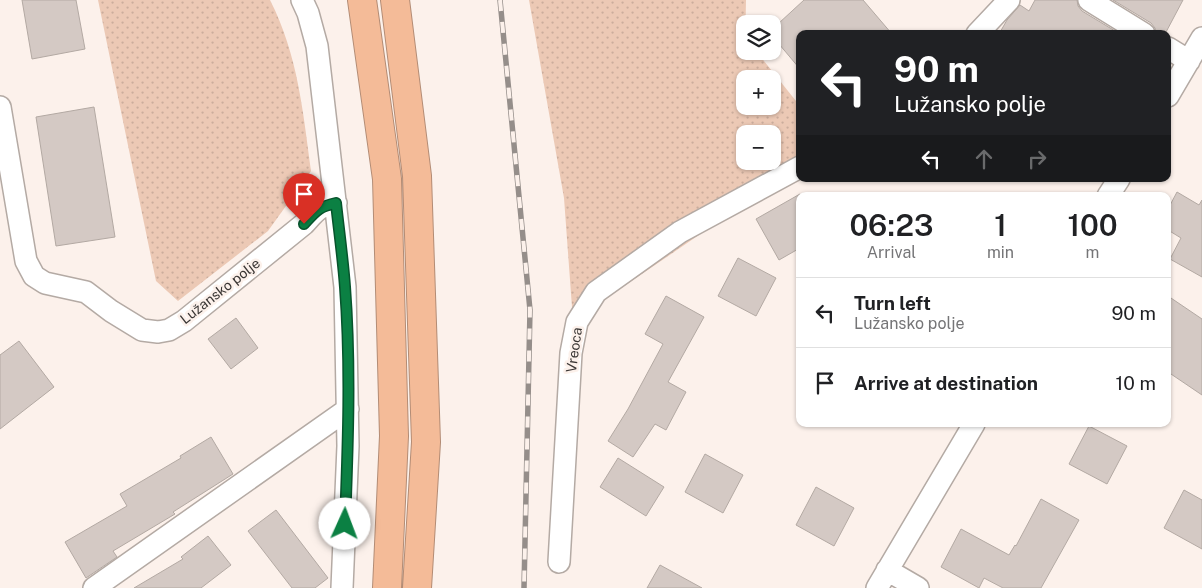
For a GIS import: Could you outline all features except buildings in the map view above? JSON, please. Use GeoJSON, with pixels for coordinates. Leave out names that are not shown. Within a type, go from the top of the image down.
{"type":"FeatureCollection","features":[{"type":"Feature","properties":{"kind":"highway"},"geometry":{"type":"LineString","coordinates":[[362,0],[386,179],[394,436],[387,588]]}},
{"type":"Feature","properties":{"kind":"highway"},"geometry":{"type":"LineString","coordinates":[[395,0],[417,186],[426,442],[417,588]]}},
{"type":"Feature","properties":{"kind":"street"},"geometry":{"type":"LineString","coordinates":[[302,0],[308,13],[317,46],[345,287],[348,446],[342,588]]}},
{"type":"Feature","properties":{"kind":"street"},"geometry":{"type":"LineString","coordinates":[[981,30],[1009,0]]}},
{"type":"Feature","properties":{"kind":"street"},"geometry":{"type":"LineString","coordinates":[[1089,0],[1138,30]]}},
{"type":"Feature","properties":{"kind":"street"},"geometry":{"type":"LineString","coordinates":[[1171,91],[1202,38]]}},
{"type":"Feature","properties":{"kind":"street"},"geometry":{"type":"LineString","coordinates":[[1171,50],[1188,61]]}},
{"type":"Feature","properties":{"kind":"street","name":"Lužansko polje"},"geometry":{"type":"LineString","coordinates":[[0,107],[26,261],[34,276],[44,283],[86,292],[111,311],[142,330],[158,332],[169,330],[184,321],[304,224],[316,210],[336,203]]}},
{"type":"Feature","properties":{"kind":"street","name":"Vreoca"},"geometry":{"type":"LineString","coordinates":[[559,562],[571,353],[577,322],[596,292],[680,232],[796,169]]}},
{"type":"Feature","properties":{"kind":"street"},"geometry":{"type":"LineString","coordinates":[[94,588],[348,409]]}},
{"type":"Feature","properties":{"kind":"street"},"geometry":{"type":"LineString","coordinates":[[918,588],[882,579],[972,427]]}},
{"type":"Feature","properties":{"kind":"shaded area"},"geometry":{"type":"Polygon","coordinates":[[[98,0],[270,0],[287,42],[293,63],[302,105],[311,171],[268,231],[178,301],[156,281],[98,0]]]}},
{"type":"Feature","properties":{"kind":"shaded area"},"geometry":{"type":"Polygon","coordinates":[[[529,0],[746,0],[746,15],[736,15],[736,60],[763,60],[771,70],[736,70],[736,115],[781,115],[781,82],[796,101],[796,169],[573,321],[564,198],[529,0]]]}},
{"type":"Feature","properties":{"kind":"railway"},"geometry":{"type":"LineString","coordinates":[[500,0],[530,310],[524,588]]}},
{"type":"Feature","properties":{"kind":"route"},"geometry":{"type":"LineString","coordinates":[[304,224],[316,210],[336,203],[345,287],[347,340],[348,446],[345,524]]}}]}
